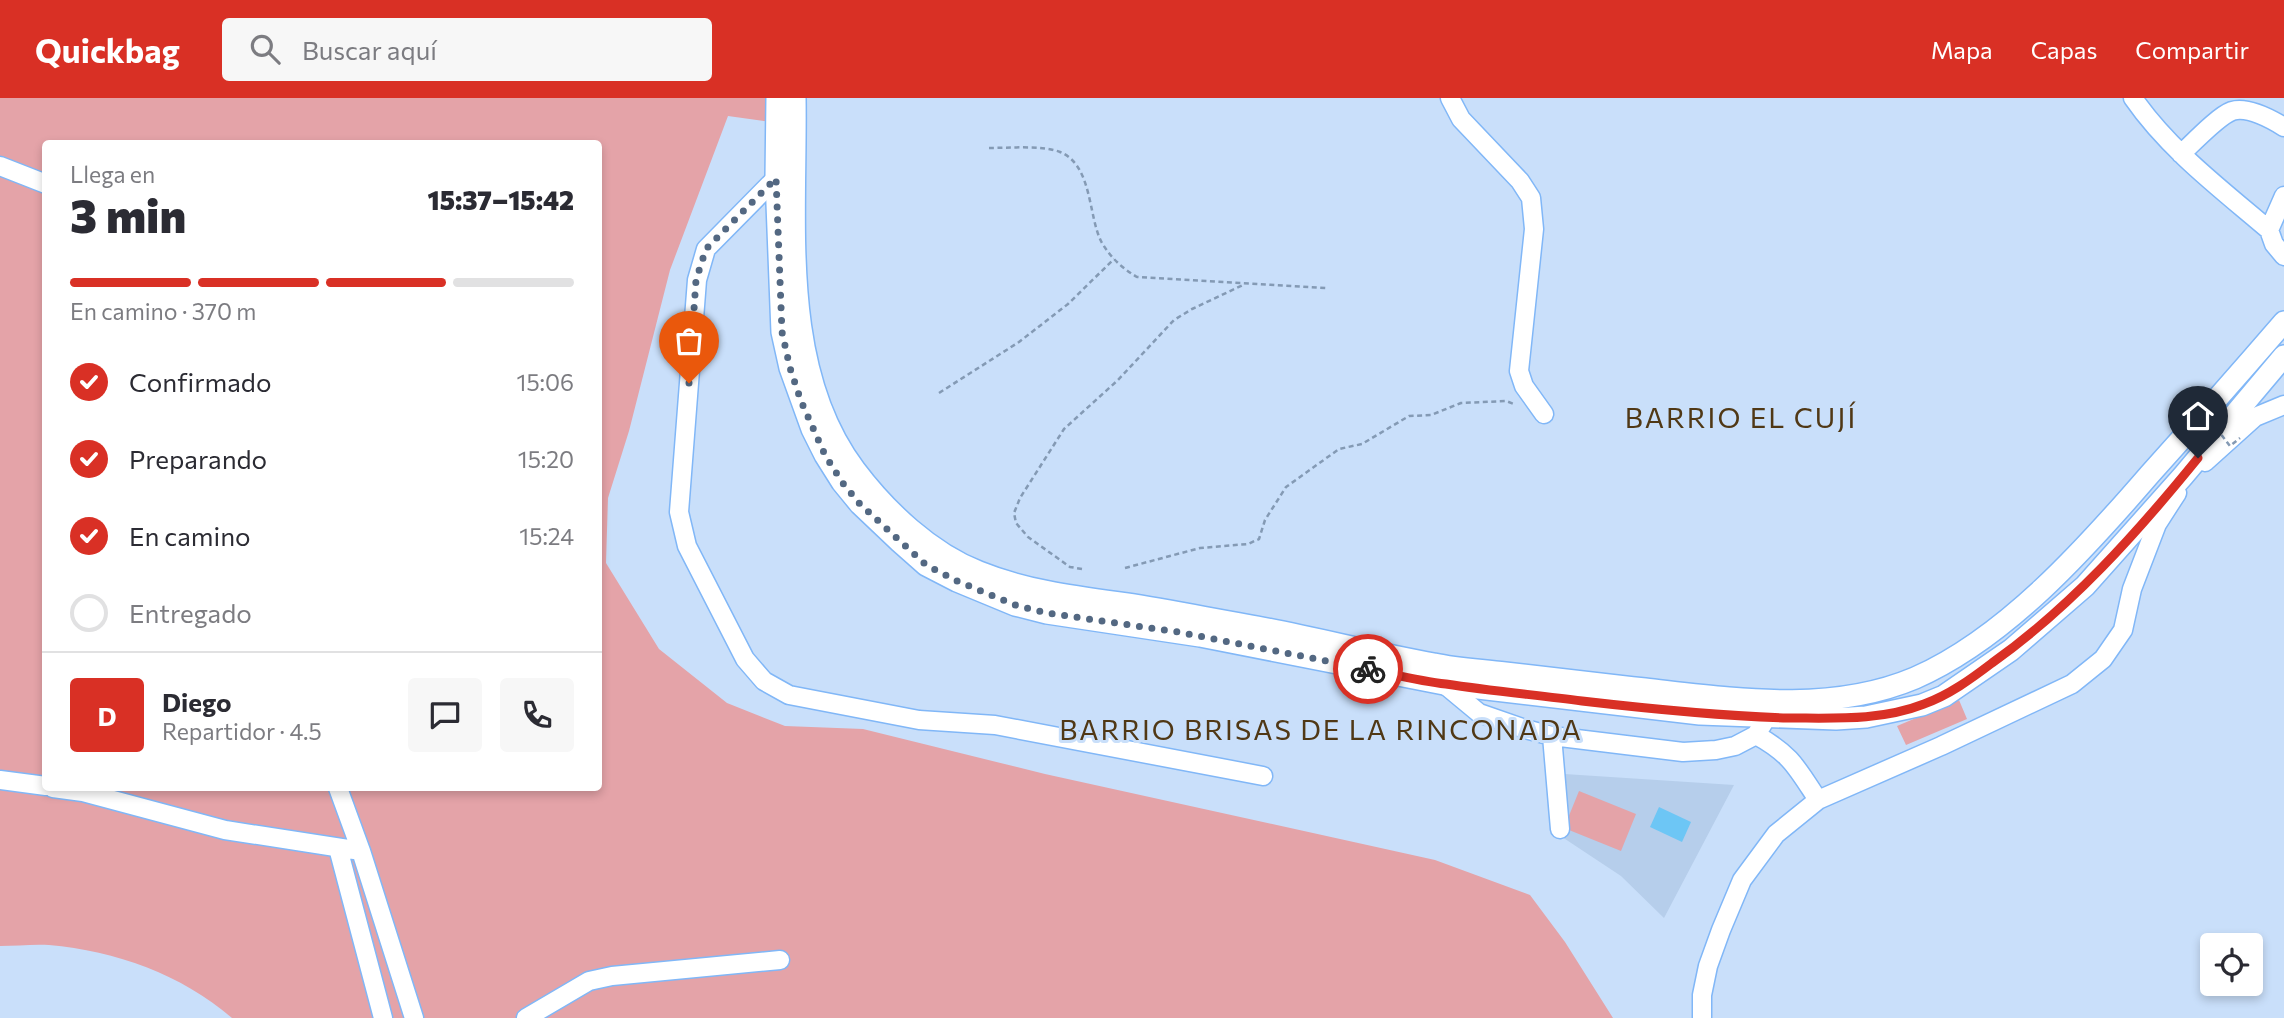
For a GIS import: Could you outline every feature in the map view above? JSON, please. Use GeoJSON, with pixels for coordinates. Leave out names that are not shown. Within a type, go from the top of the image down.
{"type":"FeatureCollection","features":[{"type":"Feature","properties":{"kind":"main road"},"geometry":{"type":"LineString","coordinates":[[777,98],[776,178],[782,332],[790,368],[801,401],[825,455],[842,482],[860,504],[926,565],[1015,605],[1047,613],[1200,636],[1444,684],[1700,714],[1761,726],[1892,713],[1922,705],[1944,696],[1970,680],[2011,650],[2085,586],[2183,476],[2248,410],[2284,356]]}},
{"type":"Feature","properties":{"kind":"main road"},"geometry":{"type":"LineString","coordinates":[[794,98],[794,227],[800,335],[807,369],[841,450],[876,494],[915,533],[971,570],[1048,593],[1250,625],[1439,666],[1728,698],[1780,701],[1839,698],[1890,688],[1943,664],[1999,625],[2039,592],[2104,527],[2284,322]]}},
{"type":"Feature","properties":{"kind":"street"},"geometry":{"type":"LineString","coordinates":[[1450,98],[1461,119],[1520,181],[1531,198],[1534,229],[1519,372],[1524,386],[1544,414]]}},
{"type":"Feature","properties":{"kind":"street"},"geometry":{"type":"LineString","coordinates":[[2133,98],[2151,124],[2181,154],[2269,230],[2274,244],[2284,256]]}},
{"type":"Feature","properties":{"kind":"street"},"geometry":{"type":"LineString","coordinates":[[2181,154],[2212,125],[2232,111],[2248,111],[2284,127]]}},
{"type":"Feature","properties":{"kind":"street"},"geometry":{"type":"LineString","coordinates":[[0,166],[42,182]]}},
{"type":"Feature","properties":{"kind":"street"},"geometry":{"type":"LineString","coordinates":[[776,178],[706,249],[696,280],[679,512],[687,546],[745,659],[764,681],[789,695],[919,720],[995,725],[1263,776]]}},
{"type":"Feature","properties":{"kind":"street"},"geometry":{"type":"LineString","coordinates":[[2269,230],[2284,196]]}},
{"type":"Feature","properties":{"kind":"street"},"geometry":{"type":"LineString","coordinates":[[1702,1018],[1702,995],[1708,966],[1742,880],[1776,834],[1818,800],[2072,684],[2103,659],[2123,630],[2132,589],[2158,524],[2172,499],[2248,410],[2284,405]]}},
{"type":"Feature","properties":{"kind":"street"},"geometry":{"type":"LineString","coordinates":[[1444,684],[1479,713],[1552,736],[1683,752],[1735,746],[1761,726],[1788,756],[1818,800]]}},
{"type":"Feature","properties":{"kind":"street"},"geometry":{"type":"LineString","coordinates":[[1552,736],[1560,829]]}},
{"type":"Feature","properties":{"kind":"street"},"geometry":{"type":"LineString","coordinates":[[0,780],[42,785]]}},
{"type":"Feature","properties":{"kind":"street"},"geometry":{"type":"LineString","coordinates":[[76,791],[225,830],[361,851]]}},
{"type":"Feature","properties":{"kind":"street"},"geometry":{"type":"LineString","coordinates":[[339,791],[414,1018]]}},
{"type":"Feature","properties":{"kind":"street"},"geometry":{"type":"LineString","coordinates":[[338,848],[383,1018]]}},
{"type":"Feature","properties":{"kind":"street"},"geometry":{"type":"LineString","coordinates":[[526,1018],[589,982],[612,976],[780,960]]}},
{"type":"Feature","properties":{"kind":"path"},"geometry":{"type":"LineString","coordinates":[[989,148],[1062,152],[1076,166],[1086,184],[1101,242],[1119,266],[1137,277],[1326,288]]}},
{"type":"Feature","properties":{"kind":"path"},"geometry":{"type":"LineString","coordinates":[[939,393],[1018,342],[1068,304],[1114,259]]}},
{"type":"Feature","properties":{"kind":"path"},"geometry":{"type":"LineString","coordinates":[[1082,569],[1070,567],[1028,537],[1016,523],[1014,513],[1020,498],[1064,429],[1118,380],[1174,320],[1245,284]]}},
{"type":"Feature","properties":{"kind":"path"},"geometry":{"type":"LineString","coordinates":[[2179,406],[2190,394],[2230,446],[2240,438]]}},
{"type":"Feature","properties":{"kind":"path"},"geometry":{"type":"LineString","coordinates":[[1125,568],[1200,548],[1248,544],[1259,539],[1265,520],[1286,487],[1339,449],[1362,444],[1409,416],[1432,415],[1461,403],[1506,401],[1544,414]]}},
{"type":"Feature","properties":{"kind":"shaded area"},"geometry":{"type":"Polygon","coordinates":[[[0,98],[777,98],[778,123],[728,116],[670,270],[629,431],[608,498],[606,563],[659,649],[727,703],[785,726],[863,729],[1045,774],[1435,860],[1530,895],[1565,942],[1613,1018],[232,1018],[191,989],[146,967],[99,953],[49,945],[0,946],[0,98]]]}},
{"type":"Feature","properties":{"kind":"shaded area"},"geometry":{"type":"Polygon","coordinates":[[[1959,700],[1967,719],[1906,745],[1897,726],[1959,700]]]}},
{"type":"Feature","properties":{"kind":"shaded area"},"geometry":{"type":"Polygon","coordinates":[[[1549,773],[1734,785],[1664,918],[1621,876],[1550,829],[1549,773]]]}},
{"type":"Feature","properties":{"kind":"shaded area"},"geometry":{"type":"Polygon","coordinates":[[[1579,791],[1636,814],[1621,851],[1564,828],[1579,791]]]}},
{"type":"Feature","properties":{"kind":"building"},"geometry":{"type":"Polygon","coordinates":[[[1659,807],[1691,822],[1682,842],[1650,827],[1659,807]]]}},
{"type":"Feature","properties":{"kind":"way so far"},"geometry":{"type":"LineString","coordinates":[[689,383],[696,280],[706,249],[776,178],[782,332],[801,401],[825,455],[842,482],[860,504],[926,565],[1015,605],[1047,613],[1178,632],[1368,669]]}},
{"type":"Feature","properties":{"kind":"district","name":"BARRIO EL CUJÍ"},"geometry":{"type":"Point","coordinates":[1741,418]}},
{"type":"Feature","properties":{"kind":"district","name":"BARRIO BRISAS DE LA RINCONADA"},"geometry":{"type":"Point","coordinates":[1321,730]}},
{"type":"Feature","properties":{"kind":"route"},"geometry":{"type":"LineString","coordinates":[[1368,669],[1444,684],[1700,714],[1836,719],[1866,718],[1892,713],[1944,696],[2011,650],[2052,616],[2085,586],[2198,458]]}}]}
